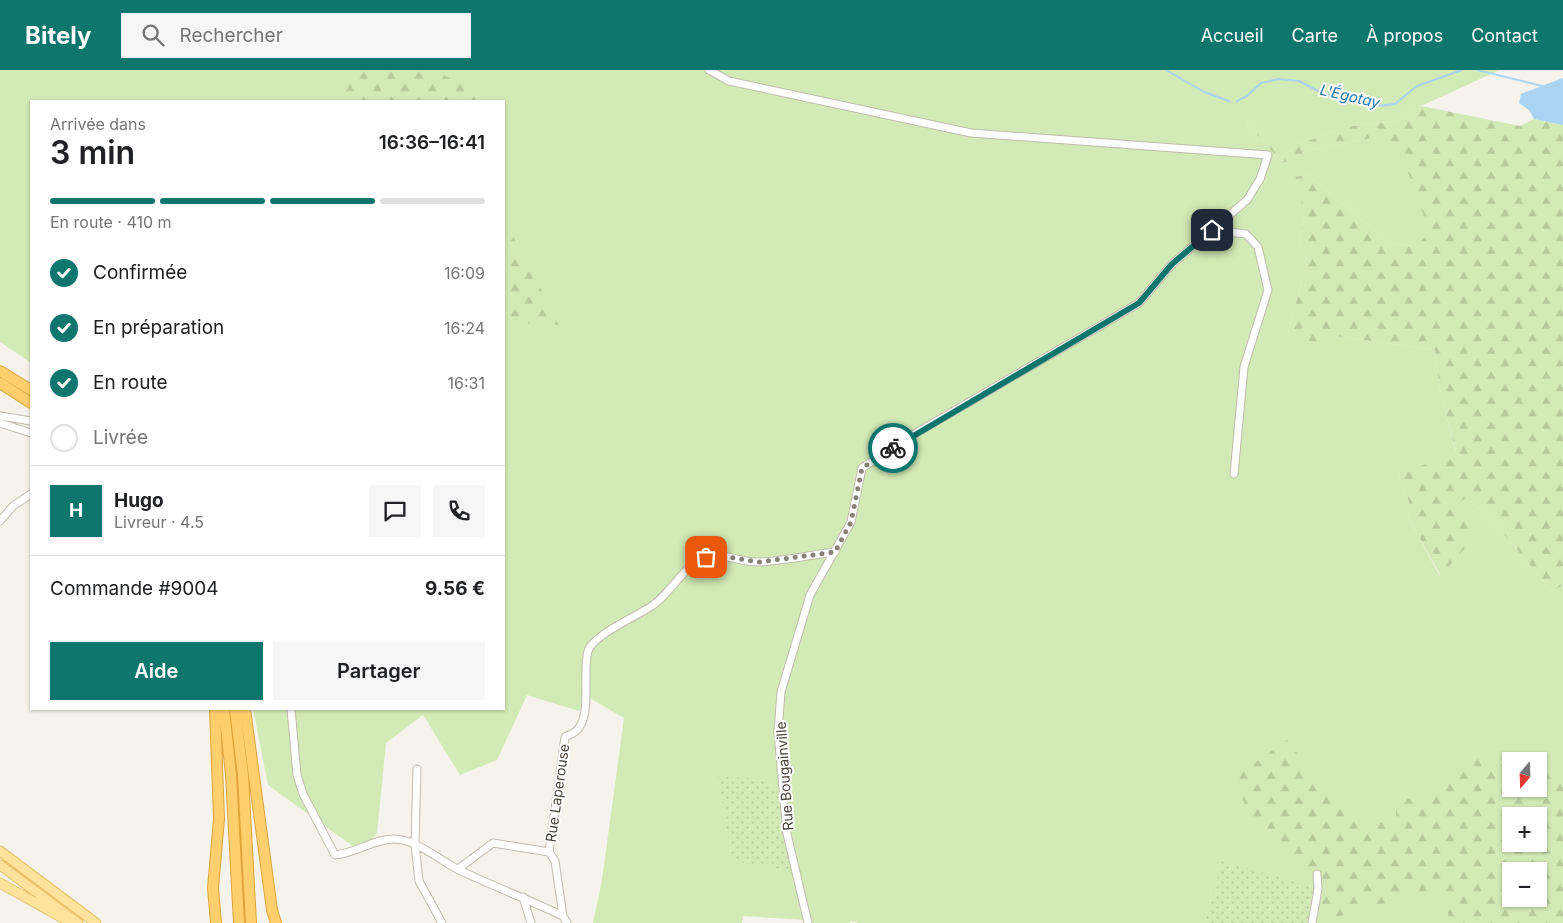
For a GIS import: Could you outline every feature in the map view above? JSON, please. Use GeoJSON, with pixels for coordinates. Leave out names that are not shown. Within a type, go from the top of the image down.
{"type":"FeatureCollection","features":[{"type":"Feature","properties":{"kind":"highway"},"geometry":{"type":"LineString","coordinates":[[0,371],[30,389]]}},
{"type":"Feature","properties":{"kind":"highway"},"geometry":{"type":"LineString","coordinates":[[0,383],[30,402]]}},
{"type":"Feature","properties":{"kind":"highway"},"geometry":{"type":"LineString","coordinates":[[215,710],[219,820],[213,888],[216,923]]}},
{"type":"Feature","properties":{"kind":"highway"},"geometry":{"type":"LineString","coordinates":[[224,710],[231,775],[239,918]]}},
{"type":"Feature","properties":{"kind":"highway"},"geometry":{"type":"LineString","coordinates":[[235,710],[243,775],[250,918]]}},
{"type":"Feature","properties":{"kind":"highway"},"geometry":{"type":"LineString","coordinates":[[244,710],[272,910],[276,923]]}},
{"type":"Feature","properties":{"kind":"main road"},"geometry":{"type":"LineString","coordinates":[[0,851],[96,923]]}},
{"type":"Feature","properties":{"kind":"main road"},"geometry":{"type":"LineString","coordinates":[[0,865],[78,923]]}},
{"type":"Feature","properties":{"kind":"main road"},"geometry":{"type":"LineString","coordinates":[[0,883],[71,923]]}},
{"type":"Feature","properties":{"kind":"street","name":"Rue Bougainville"},"geometry":{"type":"LineString","coordinates":[[709,70],[729,81],[971,133],[1268,155],[1260,179],[1247,200],[1172,264],[1139,303],[911,436],[862,468],[851,522],[810,595],[784,676],[780,709],[778,732],[787,834],[808,923]]}},
{"type":"Feature","properties":{"kind":"street"},"geometry":{"type":"LineString","coordinates":[[1212,230],[1246,234],[1258,247],[1268,290],[1244,367],[1234,474]]}},
{"type":"Feature","properties":{"kind":"street"},"geometry":{"type":"LineString","coordinates":[[0,416],[30,421]]}},
{"type":"Feature","properties":{"kind":"street"},"geometry":{"type":"LineString","coordinates":[[0,423],[30,433]]}},
{"type":"Feature","properties":{"kind":"street"},"geometry":{"type":"LineString","coordinates":[[0,521],[13,506],[30,495]]}},
{"type":"Feature","properties":{"kind":"street","name":"Rue Laperouse"},"geometry":{"type":"LineString","coordinates":[[565,920],[555,860],[549,852],[565,737],[576,732],[581,723],[586,692],[588,653],[591,645],[608,632],[655,604],[696,561],[706,557],[721,556],[759,562],[835,552]]}},
{"type":"Feature","properties":{"kind":"street"},"geometry":{"type":"LineString","coordinates":[[291,710],[298,775],[303,794],[336,855],[350,854],[378,841],[395,839],[415,845],[458,869],[523,897],[565,920]]}},
{"type":"Feature","properties":{"kind":"street"},"geometry":{"type":"LineString","coordinates":[[417,769],[415,845],[420,887],[432,903],[442,923]]}},
{"type":"Feature","properties":{"kind":"street"},"geometry":{"type":"LineString","coordinates":[[458,869],[493,843],[549,852]]}},
{"type":"Feature","properties":{"kind":"street"},"geometry":{"type":"LineString","coordinates":[[1312,923],[1318,889],[1317,874]]}},
{"type":"Feature","properties":{"kind":"street"},"geometry":{"type":"LineString","coordinates":[[523,897],[531,923]]}},
{"type":"Feature","properties":{"kind":"green space"},"geometry":{"type":"Polygon","coordinates":[[[0,70],[1500,70],[1421,106],[1397,121],[1352,126],[1298,144],[1282,144],[1246,115],[1248,125],[1283,163],[1311,150],[1372,138],[1397,141],[1430,230],[1426,237],[1411,246],[1386,240],[1307,174],[1295,177],[1304,216],[1298,240],[1307,261],[1288,333],[1335,336],[1435,350],[1439,386],[1456,453],[1398,475],[1410,505],[1408,518],[1440,576],[1459,501],[1466,498],[1488,515],[1552,592],[1563,585],[1563,923],[859,923],[851,921],[850,923],[808,923],[806,920],[743,916],[742,923],[593,923],[602,880],[624,718],[588,697],[579,711],[527,695],[497,760],[460,775],[423,715],[386,743],[377,833],[361,852],[268,785],[253,710],[505,710],[505,100],[30,100],[30,362],[0,342],[0,70]]]}},
{"type":"Feature","properties":{"kind":"green space"},"geometry":{"type":"Polygon","coordinates":[[[350,70],[432,70],[491,97],[490,100],[341,100],[350,70]]]}},
{"type":"Feature","properties":{"kind":"green space"},"geometry":{"type":"Polygon","coordinates":[[[1421,106],[1520,126],[1534,119],[1563,125],[1563,585],[1552,592],[1488,515],[1466,498],[1459,502],[1476,535],[1441,576],[1408,518],[1410,505],[1398,475],[1456,452],[1439,386],[1435,350],[1335,336],[1325,347],[1288,333],[1307,261],[1298,240],[1303,224],[1303,208],[1295,177],[1307,174],[1386,240],[1411,246],[1421,241],[1429,230],[1397,142],[1372,138],[1311,150],[1283,163],[1248,125],[1246,114],[1283,144],[1298,144],[1352,126],[1397,121],[1421,106]]]}},
{"type":"Feature","properties":{"kind":"green space"},"geometry":{"type":"Polygon","coordinates":[[[505,221],[560,325],[505,322],[505,221]]]}},
{"type":"Feature","properties":{"kind":"green space"},"geometry":{"type":"Polygon","coordinates":[[[1287,740],[1340,809],[1381,822],[1396,817],[1396,801],[1426,795],[1466,757],[1502,761],[1502,798],[1548,798],[1548,768],[1563,770],[1563,923],[1451,923],[1439,888],[1315,923],[1319,888],[1307,867],[1290,863],[1255,830],[1234,778],[1287,740]]]}},
{"type":"Feature","properties":{"kind":"green space"},"geometry":{"type":"Polygon","coordinates":[[[718,776],[765,779],[765,786],[781,794],[794,871],[732,861],[718,776]]]}},
{"type":"Feature","properties":{"kind":"green space"},"geometry":{"type":"Polygon","coordinates":[[[1222,861],[1316,888],[1307,923],[1205,923],[1222,861]]]}},
{"type":"Feature","properties":{"kind":"water"},"geometry":{"type":"Polygon","coordinates":[[[1563,78],[1563,125],[1534,119],[1529,110],[1519,103],[1521,94],[1563,78]]]}},
{"type":"Feature","properties":{"kind":"waterway","name":"L'Égotay"},"geometry":{"type":"LineString","coordinates":[[1166,70],[1204,92],[1229,101]]}},
{"type":"Feature","properties":{"kind":"waterway","name":"L'Égotay"},"geometry":{"type":"LineString","coordinates":[[1237,101],[1247,96],[1261,83],[1278,79],[1299,81],[1324,94],[1377,106],[1395,104],[1417,86],[1462,70]]}},
{"type":"Feature","properties":{"kind":"waterway","name":"L'Égotay"},"geometry":{"type":"LineString","coordinates":[[1477,70],[1542,86]]}},
{"type":"Feature","properties":{"kind":"way so far"},"geometry":{"type":"LineString","coordinates":[[706,557],[714,555],[759,562],[835,552],[851,522],[862,468],[893,448]]}},
{"type":"Feature","properties":{"kind":"route"},"geometry":{"type":"LineString","coordinates":[[893,448],[1139,303],[1172,264],[1212,230]]}}]}
